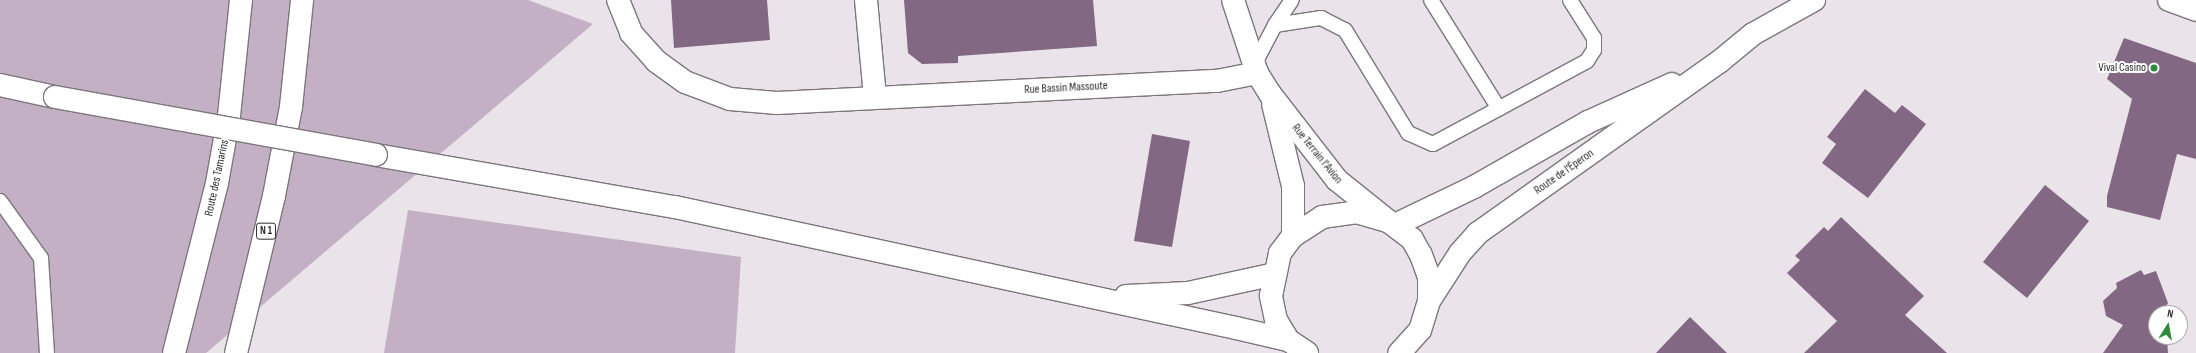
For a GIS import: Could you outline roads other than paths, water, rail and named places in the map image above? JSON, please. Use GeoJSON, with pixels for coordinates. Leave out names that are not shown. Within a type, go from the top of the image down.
{"type":"FeatureCollection","features":[{"type":"Feature","properties":{"kind":"main road","name":"Route des Tamarins"},"geometry":{"type":"LineString","coordinates":[[174,353],[217,183],[229,116],[242,0]]}},
{"type":"Feature","properties":{"kind":"main road","name":"Rue Bassin Massoute"},"geometry":{"type":"LineString","coordinates":[[618,0],[631,33],[656,62],[685,82],[730,99],[777,103],[1217,80],[1256,69]]}},
{"type":"Feature","properties":{"kind":"main road"},"geometry":{"type":"LineString","coordinates":[[866,0],[875,97]]}},
{"type":"Feature","properties":{"kind":"main road","name":"Rue Terrain l'Avion"},"geometry":{"type":"LineString","coordinates":[[1233,0],[1256,69],[1271,95],[1337,180],[1412,239],[1421,255],[1429,277],[1429,302]]}},
{"type":"Feature","properties":{"kind":"main road","name":"Route de l'Éperon"},"geometry":{"type":"LineString","coordinates":[[1429,302],[1460,253],[1478,233],[1719,62],[1753,34],[1814,0]]}},
{"type":"Feature","properties":{"kind":"main road"},"geometry":{"type":"LineString","coordinates":[[2169,0],[2196,10]]}},
{"type":"Feature","properties":{"kind":"main road","name":"N 1"},"geometry":{"type":"LineString","coordinates":[[236,353],[274,196],[291,107],[302,5]]}},
{"type":"Feature","properties":{"kind":"main road","name":"Route de l'Éperon"},"geometry":{"type":"LineString","coordinates":[[1392,223],[1474,187],[1588,122],[1719,62]]}},
{"type":"Feature","properties":{"kind":"main road"},"geometry":{"type":"LineString","coordinates":[[0,85],[55,97],[376,156],[675,207],[1288,340],[1307,353]]}},
{"type":"Feature","properties":{"kind":"main road","name":"Rue Terrain l'Avion"},"geometry":{"type":"LineString","coordinates":[[1271,95],[1293,186],[1293,236]]}},
{"type":"Feature","properties":{"kind":"main road"},"geometry":{"type":"LineString","coordinates":[[1288,340],[1276,320],[1271,296],[1280,252],[1293,236],[1322,217],[1356,212],[1392,223]]}},
{"type":"Feature","properties":{"kind":"main road"},"geometry":{"type":"LineString","coordinates":[[1095,297],[1188,293],[1275,274]]}},
{"type":"Feature","properties":{"kind":"main road"},"geometry":{"type":"LineString","coordinates":[[1400,353],[1420,330],[1429,302]]}},
{"type":"Feature","properties":{"kind":"lane"},"geometry":{"type":"LineString","coordinates":[[1256,69],[1275,25],[1292,0]]}},
{"type":"Feature","properties":{"kind":"lane"},"geometry":{"type":"LineString","coordinates":[[1431,0],[1499,109]]}},
{"type":"Feature","properties":{"kind":"lane"},"geometry":{"type":"LineString","coordinates":[[1275,25],[1321,18],[1345,30],[1408,133],[1433,144],[1587,61],[1594,50],[1594,38],[1570,0]]}},
{"type":"Feature","properties":{"kind":"lane"},"geometry":{"type":"LineString","coordinates":[[0,201],[41,258],[47,353]]}},
{"type":"Feature","properties":{"kind":"place","name":"Vival Casino"},"geometry":{"type":"Point","coordinates":[2154,68]}}]}
